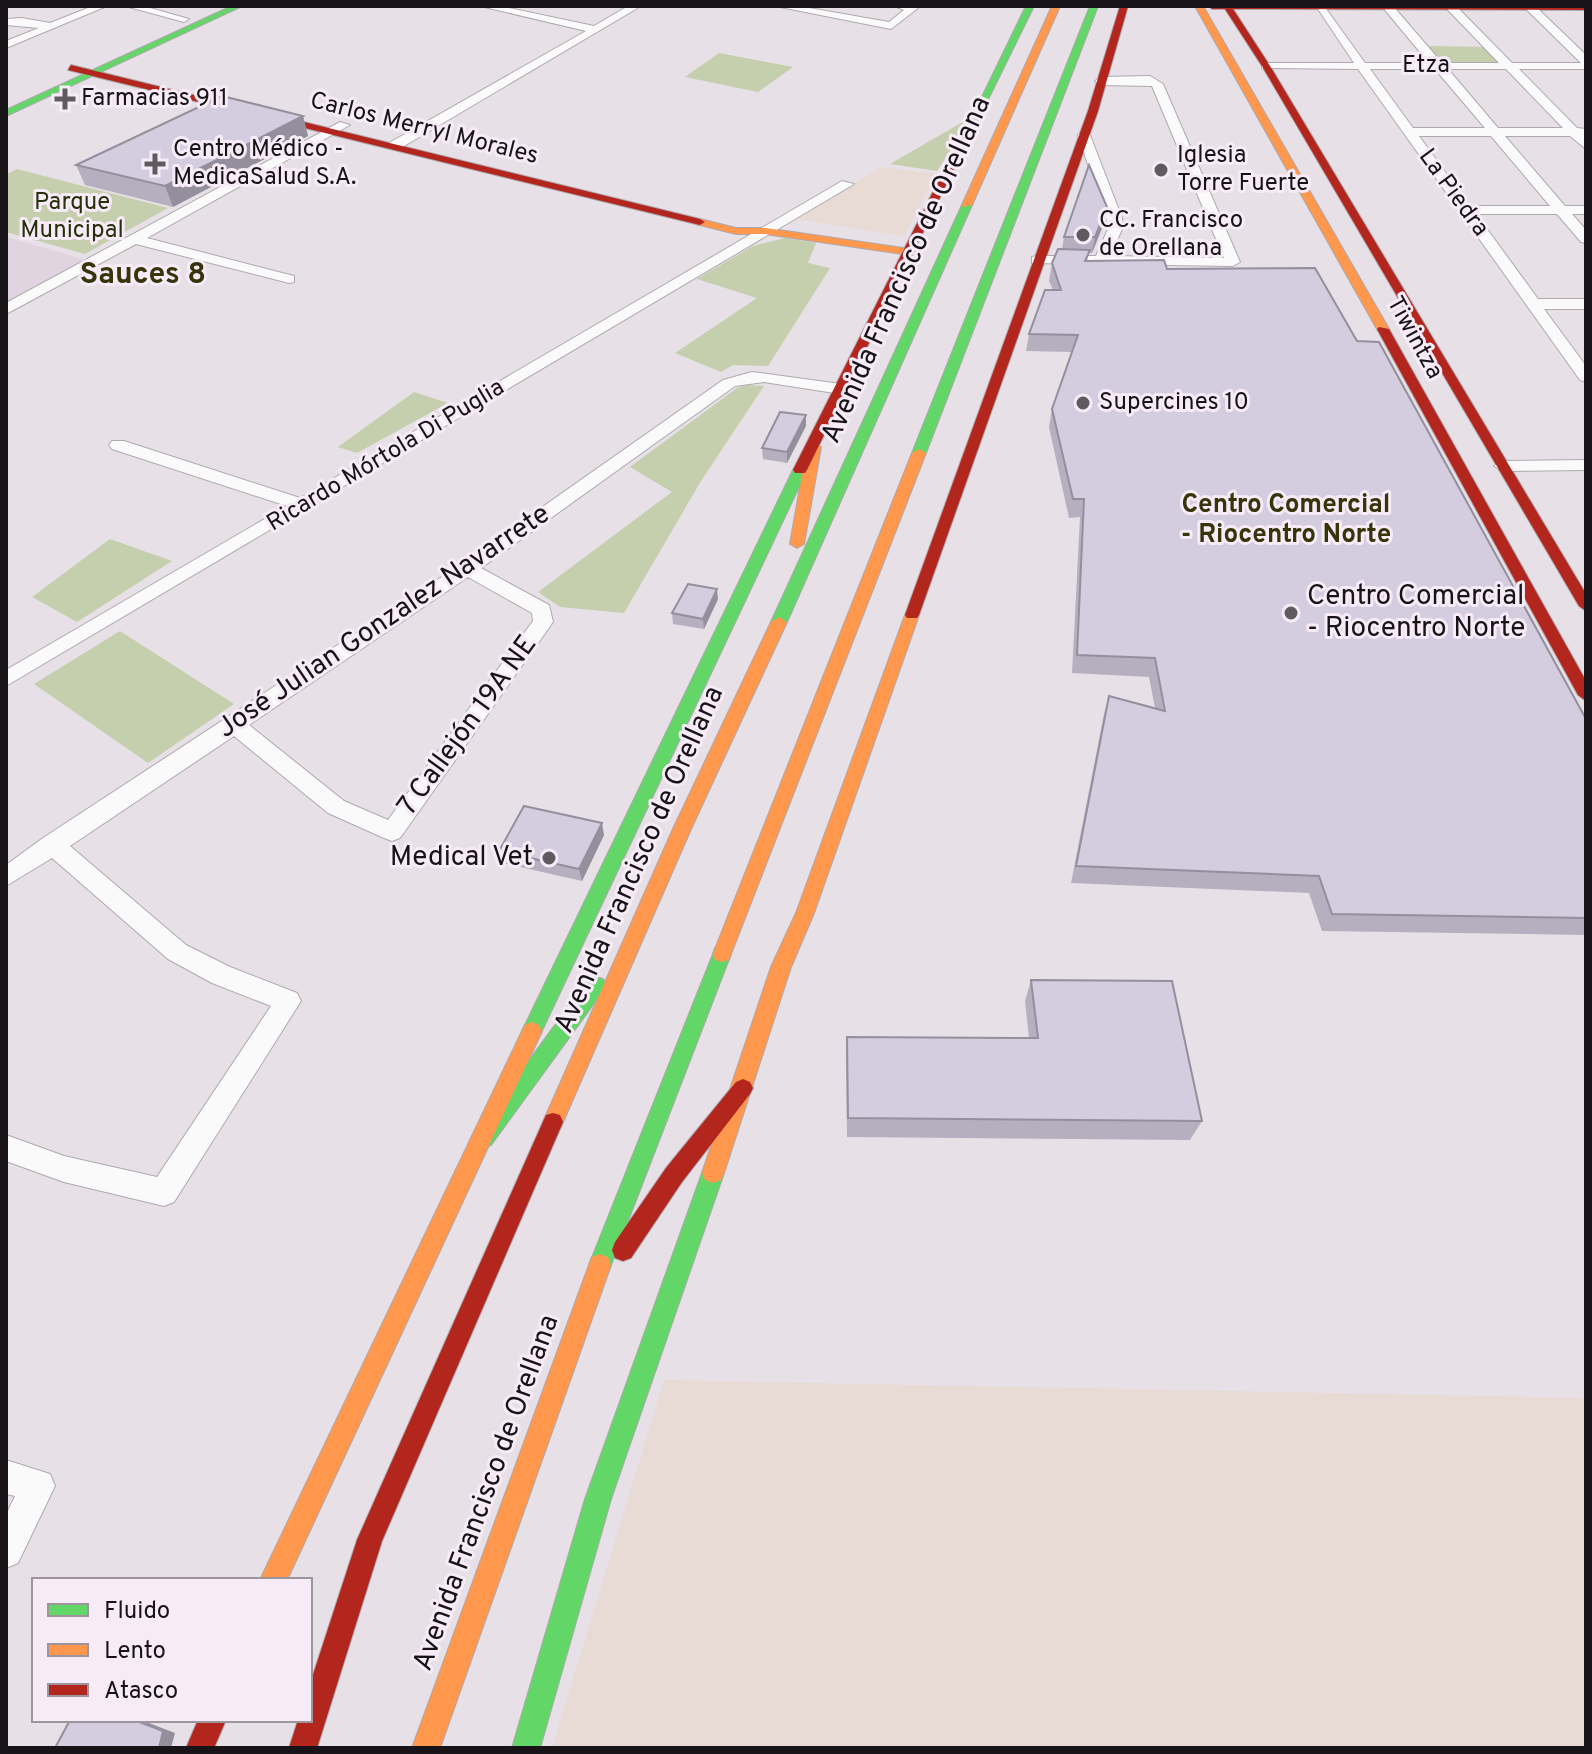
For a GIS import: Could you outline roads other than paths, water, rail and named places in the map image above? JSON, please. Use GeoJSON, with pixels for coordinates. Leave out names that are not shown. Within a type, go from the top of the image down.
{"type":"FeatureCollection","features":[{"type":"Feature","properties":{"kind":"main road"},"geometry":{"type":"LineString","coordinates":[[6,113],[88,67],[213,6]]}},
{"type":"Feature","properties":{"kind":"main road"},"geometry":{"type":"LineString","coordinates":[[6,95],[88,67],[238,6]]}},
{"type":"Feature","properties":{"kind":"main road","name":"Avenida Francisco de Orellana"},"geometry":{"type":"LineString","coordinates":[[274,1578],[738,596],[1030,6]]}},
{"type":"Feature","properties":{"kind":"main road","name":"Avenida Francisco de Orellana"},"geometry":{"type":"LineString","coordinates":[[312,1720],[370,1540],[635,938],[1056,6]]}},
{"type":"Feature","properties":{"kind":"main road","name":"Avenida Francisco de Orellana"},"geometry":{"type":"LineString","coordinates":[[426,1748],[582,1310],[1094,6]]}},
{"type":"Feature","properties":{"kind":"main road"},"geometry":{"type":"LineString","coordinates":[[526,1748],[598,1499],[743,1088],[781,967],[805,913],[1084,135],[1124,6]]}},
{"type":"Feature","properties":{"kind":"main road"},"geometry":{"type":"LineString","coordinates":[[1199,7],[1586,8]]}},
{"type":"Feature","properties":{"kind":"main road","name":"Tiwintza"},"geometry":{"type":"LineString","coordinates":[[1199,7],[1269,125],[1586,695]]}},
{"type":"Feature","properties":{"kind":"main road","name":"Tiwintza"},"geometry":{"type":"LineString","coordinates":[[1227,7],[1266,66],[1586,606]]}},
{"type":"Feature","properties":{"kind":"main road","name":"Carlos Merryl Morales"},"geometry":{"type":"LineString","coordinates":[[88,67],[399,143],[736,231],[765,231],[910,252]]}},
{"type":"Feature","properties":{"kind":"main road"},"geometry":{"type":"LineString","coordinates":[[787,605],[814,447]]}},
{"type":"Feature","properties":{"kind":"main road"},"geometry":{"type":"LineString","coordinates":[[484,1138],[571,1017],[635,938]]}},
{"type":"Feature","properties":{"kind":"main road"},"geometry":{"type":"LineString","coordinates":[[582,1310],[674,1175],[743,1088]]}},
{"type":"Feature","properties":{"kind":"main road"},"geometry":{"type":"LineString","coordinates":[[200,1748],[211,1722]]}},
{"type":"Feature","properties":{"kind":"main road","name":"Avenida Francisco de Orellana"},"geometry":{"type":"LineString","coordinates":[[303,1748],[311,1722]]}},
{"type":"Feature","properties":{"kind":"street"},"geometry":{"type":"LineString","coordinates":[[6,45],[102,6]]}},
{"type":"Feature","properties":{"kind":"street"},"geometry":{"type":"LineString","coordinates":[[130,6],[184,19]]}},
{"type":"Feature","properties":{"kind":"street"},"geometry":{"type":"LineString","coordinates":[[485,6],[594,29]]}},
{"type":"Feature","properties":{"kind":"street"},"geometry":{"type":"LineString","coordinates":[[399,143],[636,6]]}},
{"type":"Feature","properties":{"kind":"street"},"geometry":{"type":"LineString","coordinates":[[780,6],[865,17],[891,26],[913,8],[899,6]]}},
{"type":"Feature","properties":{"kind":"street","name":"La Piedra"},"geometry":{"type":"LineString","coordinates":[[1320,8],[1586,377]]}},
{"type":"Feature","properties":{"kind":"street"},"geometry":{"type":"LineString","coordinates":[[1389,8],[1442,66],[1586,239]]}},
{"type":"Feature","properties":{"kind":"street"},"geometry":{"type":"LineString","coordinates":[[1452,8],[1580,132],[1586,145]]}},
{"type":"Feature","properties":{"kind":"street"},"geometry":{"type":"LineString","coordinates":[[1531,8],[1586,64]]}},
{"type":"Feature","properties":{"kind":"street"},"geometry":{"type":"LineString","coordinates":[[6,22],[22,21],[52,27]]}},
{"type":"Feature","properties":{"kind":"street","name":"Etza"},"geometry":{"type":"LineString","coordinates":[[1266,66],[1586,64]]}},
{"type":"Feature","properties":{"kind":"street"},"geometry":{"type":"LineString","coordinates":[[1037,260],[1233,262],[1157,84],[1147,80],[1101,81]]}},
{"type":"Feature","properties":{"kind":"street"},"geometry":{"type":"LineString","coordinates":[[6,309],[339,128]]}},
{"type":"Feature","properties":{"kind":"street"},"geometry":{"type":"LineString","coordinates":[[1409,132],[1580,132]]}},
{"type":"Feature","properties":{"kind":"street"},"geometry":{"type":"LineString","coordinates":[[1084,135],[1115,218],[1116,227],[1101,261]]}},
{"type":"Feature","properties":{"kind":"street","name":"Ricardo Mórtola Di Puglia"},"geometry":{"type":"LineString","coordinates":[[6,679],[847,184]]}},
{"type":"Feature","properties":{"kind":"street"},"geometry":{"type":"LineString","coordinates":[[1465,210],[1586,210]]}},
{"type":"Feature","properties":{"kind":"street"},"geometry":{"type":"LineString","coordinates":[[134,239],[289,279]]}},
{"type":"Feature","properties":{"kind":"street"},"geometry":{"type":"LineString","coordinates":[[1533,304],[1586,304]]}},
{"type":"Feature","properties":{"kind":"street","name":"José Julian Gonzalez Navarrete"},"geometry":{"type":"LineString","coordinates":[[6,877],[51,844],[467,569],[729,383],[742,378],[764,377],[841,389]]}},
{"type":"Feature","properties":{"kind":"street"},"geometry":{"type":"LineString","coordinates":[[118,445],[303,505]]}},
{"type":"Feature","properties":{"kind":"street"},"geometry":{"type":"LineString","coordinates":[[1503,466],[1586,465]]}},
{"type":"Feature","properties":{"kind":"street","name":"7 Callejón 19A NE"},"geometry":{"type":"LineString","coordinates":[[235,725],[336,807],[392,832],[543,622],[542,610],[467,569]]}},
{"type":"Feature","properties":{"kind":"street"},"geometry":{"type":"LineString","coordinates":[[6,1148],[64,1169],[164,1192],[288,1001],[221,975],[177,952],[51,844]]}},
{"type":"Feature","properties":{"kind":"street"},"geometry":{"type":"LineString","coordinates":[[6,1477],[38,1486],[6,1551]]}},
{"type":"Feature","properties":{"kind":"place","name":"Farmacias 911"},"geometry":{"type":"Point","coordinates":[65,99]}},
{"type":"Feature","properties":{"kind":"place","name":"Centro Médico - MedicaSalud S.A."},"geometry":{"type":"Point","coordinates":[155,164]}},
{"type":"Feature","properties":{"kind":"place","name":"Iglesia Torre Fuerte"},"geometry":{"type":"Point","coordinates":[1161,170]}},
{"type":"Feature","properties":{"kind":"place","name":"CC. Francisco de Orellana"},"geometry":{"type":"Point","coordinates":[1083,235]}},
{"type":"Feature","properties":{"kind":"place","name":"Supercines 10"},"geometry":{"type":"Point","coordinates":[1083,403]}},
{"type":"Feature","properties":{"kind":"place","name":"Centro Comercial - Riocentro Norte"},"geometry":{"type":"Point","coordinates":[1291,613]}},
{"type":"Feature","properties":{"kind":"place","name":"Medical Vet"},"geometry":{"type":"Point","coordinates":[549,858]}},
{"type":"Feature","properties":{"kind":"district","name":"Sauces 8"},"geometry":{"type":"Point","coordinates":[143,275]}},
{"type":"Feature","properties":{"kind":"district","name":"Centro Comercial - Riocentro Norte"},"geometry":{"type":"Point","coordinates":[1286,520]}},
{"type":"Feature","properties":{"kind":"park label","name":"Parque Municipal"},"geometry":{"type":"Point","coordinates":[72,217]}}]}
